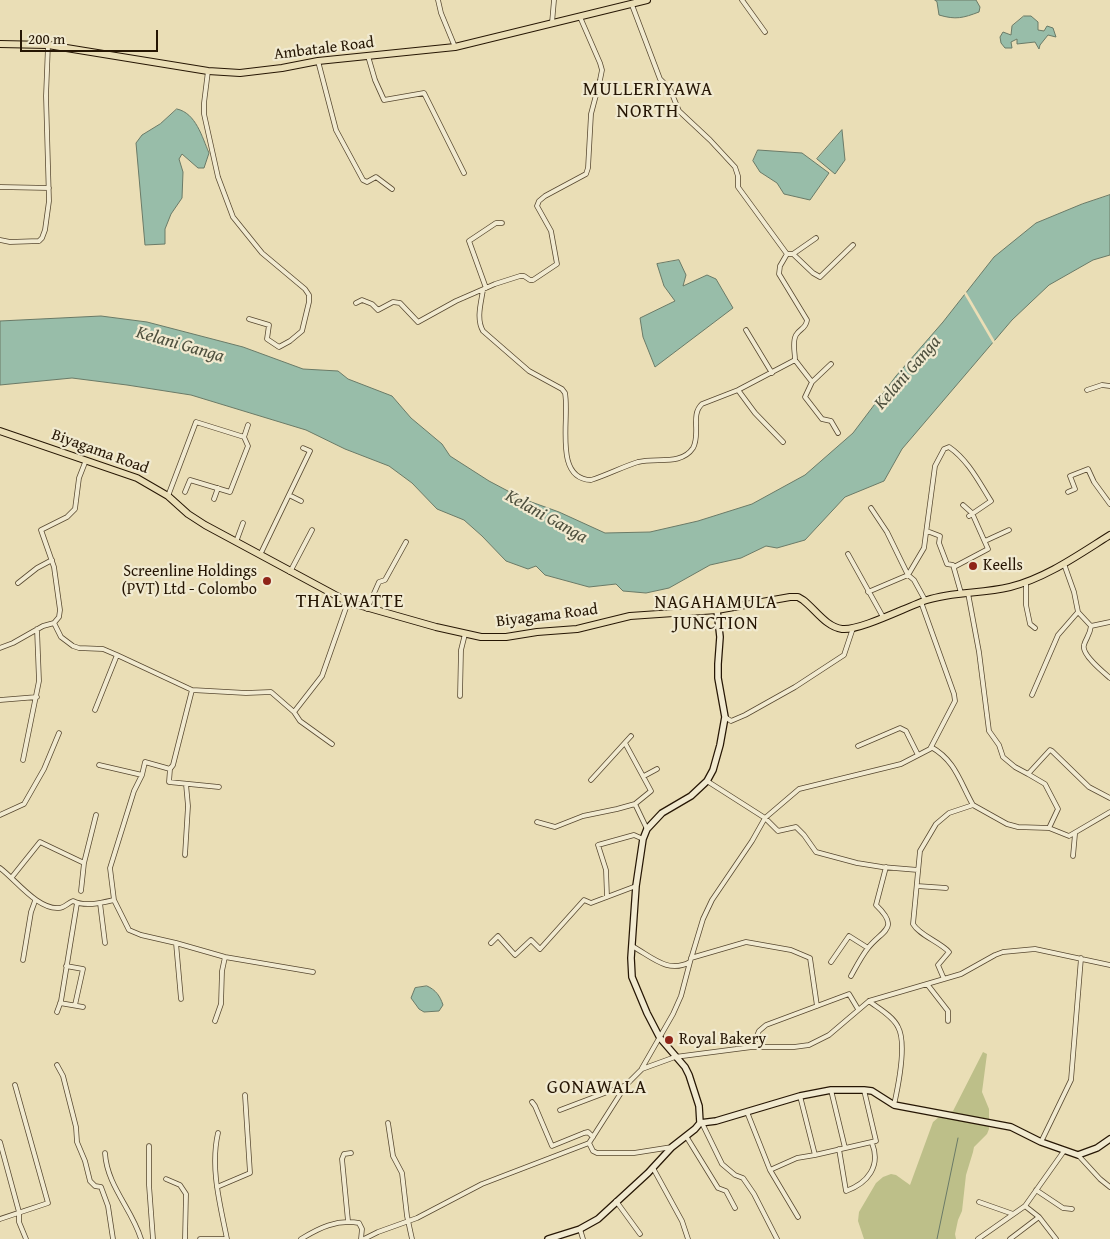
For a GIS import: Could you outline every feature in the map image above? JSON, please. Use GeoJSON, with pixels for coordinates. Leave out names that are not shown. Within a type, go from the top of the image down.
{"type":"FeatureCollection","features":[{"type":"Feature","properties":{"kind":"main road","name":"Ambatale Road"},"geometry":{"type":"LineString","coordinates":[[0,44],[48,45],[208,71],[255,72],[318,61],[456,47],[647,0]]}},
{"type":"Feature","properties":{"kind":"main road","name":"Biyagama Road"},"geometry":{"type":"LineString","coordinates":[[0,431],[137,478],[168,496],[188,514],[290,572],[348,602],[465,634],[481,637],[506,637],[576,628],[630,616],[717,610],[781,598],[798,597],[808,603],[833,627],[846,630],[853,628]]}},
{"type":"Feature","properties":{"kind":"main road"},"geometry":{"type":"LineString","coordinates":[[853,628],[944,594],[994,590],[1026,582],[1064,564],[1110,535]]}},
{"type":"Feature","properties":{"kind":"street"},"geometry":{"type":"LineString","coordinates":[[438,0],[456,47]]}},
{"type":"Feature","properties":{"kind":"street"},"geometry":{"type":"LineString","coordinates":[[552,23],[554,0]]}},
{"type":"Feature","properties":{"kind":"street"},"geometry":{"type":"LineString","coordinates":[[742,0],[765,32]]}},
{"type":"Feature","properties":{"kind":"street"},"geometry":{"type":"LineString","coordinates":[[632,5],[660,79],[670,89],[679,111],[735,167],[738,176],[738,187],[787,254]]}},
{"type":"Feature","properties":{"kind":"street"},"geometry":{"type":"LineString","coordinates":[[356,303],[362,300],[372,304],[378,310],[393,302],[400,303],[418,322],[446,306],[520,276],[533,280],[556,264],[551,231],[537,206],[539,201],[545,196],[586,174],[591,114],[602,70],[580,17]]}},
{"type":"Feature","properties":{"kind":"street"},"geometry":{"type":"LineString","coordinates":[[0,240],[39,241],[42,238],[47,219],[49,188],[46,96],[48,45]]}},
{"type":"Feature","properties":{"kind":"street"},"geometry":{"type":"LineString","coordinates":[[368,56],[375,80],[384,100],[424,93],[464,174]]}},
{"type":"Feature","properties":{"kind":"street"},"geometry":{"type":"LineString","coordinates":[[318,61],[332,118],[347,153],[363,180],[367,182],[376,177],[392,189]]}},
{"type":"Feature","properties":{"kind":"street"},"geometry":{"type":"LineString","coordinates":[[208,71],[204,96],[204,114],[218,177],[233,216],[262,253],[305,289],[309,295],[302,331],[290,342],[279,347],[267,339],[269,326],[250,319]]}},
{"type":"Feature","properties":{"kind":"street"},"geometry":{"type":"LineString","coordinates":[[0,187],[49,188]]}},
{"type":"Feature","properties":{"kind":"street"},"geometry":{"type":"LineString","coordinates":[[502,223],[496,223],[468,241],[485,289],[479,325],[483,331],[529,371],[562,389],[565,393],[567,460],[576,476],[582,480],[591,480],[640,461],[672,460],[682,457],[691,450],[696,442],[698,408],[702,404],[738,390],[795,360]]}},
{"type":"Feature","properties":{"kind":"street"},"geometry":{"type":"LineString","coordinates":[[787,254],[793,254],[816,238]]}},
{"type":"Feature","properties":{"kind":"street"},"geometry":{"type":"LineString","coordinates":[[793,254],[813,274],[820,277],[853,245]]}},
{"type":"Feature","properties":{"kind":"street"},"geometry":{"type":"LineString","coordinates":[[787,254],[780,266],[779,274],[807,320],[805,329],[797,334],[794,343],[795,360],[812,382]]}},
{"type":"Feature","properties":{"kind":"street"},"geometry":{"type":"LineString","coordinates":[[746,330],[772,373]]}},
{"type":"Feature","properties":{"kind":"street"},"geometry":{"type":"LineString","coordinates":[[831,364],[812,382],[805,397],[822,419],[831,421],[838,434]]}},
{"type":"Feature","properties":{"kind":"street"},"geometry":{"type":"LineString","coordinates":[[1087,390],[1110,386]]}},
{"type":"Feature","properties":{"kind":"street"},"geometry":{"type":"LineString","coordinates":[[738,390],[755,413],[783,442]]}},
{"type":"Feature","properties":{"kind":"street"},"geometry":{"type":"LineString","coordinates":[[168,496],[196,422],[244,437]]}},
{"type":"Feature","properties":{"kind":"street"},"geometry":{"type":"LineString","coordinates":[[185,492],[190,480],[230,492],[248,446],[244,437],[248,426]]}},
{"type":"Feature","properties":{"kind":"street"},"geometry":{"type":"LineString","coordinates":[[868,592],[908,575],[924,548],[935,466],[944,449],[948,447],[961,457],[970,468],[991,501],[970,514]]}},
{"type":"Feature","properties":{"kind":"street"},"geometry":{"type":"LineString","coordinates":[[260,555],[310,451],[303,448]]}},
{"type":"Feature","properties":{"kind":"street"},"geometry":{"type":"LineString","coordinates":[[0,648],[37,629],[54,623],[59,617],[60,610],[52,560],[41,530],[66,517],[75,509],[79,478],[86,460]]}},
{"type":"Feature","properties":{"kind":"street"},"geometry":{"type":"LineString","coordinates":[[1068,492],[1075,489],[1070,476],[1088,469],[1094,482],[1110,504]]}},
{"type":"Feature","properties":{"kind":"street"},"geometry":{"type":"LineString","coordinates":[[214,499],[218,488]]}},
{"type":"Feature","properties":{"kind":"street"},"geometry":{"type":"LineString","coordinates":[[289,495],[301,501]]}},
{"type":"Feature","properties":{"kind":"street"},"geometry":{"type":"LineString","coordinates":[[954,567],[988,549],[970,514],[963,505]]}},
{"type":"Feature","properties":{"kind":"street"},"geometry":{"type":"LineString","coordinates":[[301,1239],[314,1231],[348,1221],[359,1224],[362,1228],[362,1238],[408,1221],[482,1184],[589,1143],[626,1085],[642,1068],[673,1014],[681,996],[703,919],[712,900],[752,841],[765,818],[799,789],[901,764],[930,750],[955,701],[954,694],[923,601],[914,580],[908,575],[887,532],[871,508]]}},
{"type":"Feature","properties":{"kind":"street"},"geometry":{"type":"LineString","coordinates":[[236,542],[243,523]]}},
{"type":"Feature","properties":{"kind":"street"},"geometry":{"type":"LineString","coordinates":[[290,572],[312,530]]}},
{"type":"Feature","properties":{"kind":"street"},"geometry":{"type":"LineString","coordinates":[[927,530],[940,536],[939,543],[947,564],[953,565],[964,593],[979,652],[989,731],[999,745],[1003,757],[1015,767],[1045,784],[1058,809],[1049,828]]}},
{"type":"Feature","properties":{"kind":"street"},"geometry":{"type":"LineString","coordinates":[[985,541],[1009,530]]}},
{"type":"Feature","properties":{"kind":"street"},"geometry":{"type":"LineString","coordinates":[[368,609],[378,582],[385,580],[406,542]]}},
{"type":"Feature","properties":{"kind":"street"},"geometry":{"type":"LineString","coordinates":[[848,554],[883,617]]}},
{"type":"Feature","properties":{"kind":"street"},"geometry":{"type":"LineString","coordinates":[[18,583],[37,568],[52,560]]}},
{"type":"Feature","properties":{"kind":"street"},"geometry":{"type":"LineString","coordinates":[[1064,564],[1074,592],[1078,612],[1091,626]]}},
{"type":"Feature","properties":{"kind":"street"},"geometry":{"type":"LineString","coordinates":[[1026,582],[1026,605],[1030,624],[1035,628]]}},
{"type":"Feature","properties":{"kind":"street"},"geometry":{"type":"LineString","coordinates":[[294,712],[322,676],[348,602]]}},
{"type":"Feature","properties":{"kind":"street"},"geometry":{"type":"LineString","coordinates":[[717,610],[720,637],[718,678],[726,717],[713,770],[707,781],[691,796],[662,813],[647,829],[643,839],[636,886],[632,977],[643,1005],[660,1038],[687,1070],[699,1106],[701,1123],[722,1164],[735,1175],[743,1178],[754,1194],[777,1239]]}},
{"type":"Feature","properties":{"kind":"street"},"geometry":{"type":"LineString","coordinates":[[1032,695],[1058,635],[1078,612]]}},
{"type":"Feature","properties":{"kind":"street"},"geometry":{"type":"LineString","coordinates":[[1091,626],[1110,622]]}},
{"type":"Feature","properties":{"kind":"street"},"geometry":{"type":"LineString","coordinates":[[54,623],[59,634],[67,643],[79,648],[103,649],[192,690],[246,693],[271,692],[294,712],[300,721],[332,744]]}},
{"type":"Feature","properties":{"kind":"street"},"geometry":{"type":"LineString","coordinates":[[1091,626],[1090,634],[1083,650],[1110,678]]}},
{"type":"Feature","properties":{"kind":"street"},"geometry":{"type":"LineString","coordinates":[[726,717],[731,721],[745,715],[830,666],[844,655],[853,628]]}},
{"type":"Feature","properties":{"kind":"street"},"geometry":{"type":"LineString","coordinates":[[23,760],[39,681],[37,629]]}},
{"type":"Feature","properties":{"kind":"street"},"geometry":{"type":"LineString","coordinates":[[460,696],[460,650],[465,634]]}},
{"type":"Feature","properties":{"kind":"street"},"geometry":{"type":"LineString","coordinates":[[95,710],[117,655]]}},
{"type":"Feature","properties":{"kind":"street"},"geometry":{"type":"LineString","coordinates":[[192,690],[173,766],[170,769],[169,782],[219,787]]}},
{"type":"Feature","properties":{"kind":"street"},"geometry":{"type":"LineString","coordinates":[[0,700],[37,697]]}},
{"type":"Feature","properties":{"kind":"street"},"geometry":{"type":"LineString","coordinates":[[858,746],[900,728],[906,731],[918,755]]}},
{"type":"Feature","properties":{"kind":"street"},"geometry":{"type":"LineString","coordinates":[[0,815],[24,804],[44,769],[59,733]]}},
{"type":"Feature","properties":{"kind":"street"},"geometry":{"type":"LineString","coordinates":[[591,780],[631,736]]}},
{"type":"Feature","properties":{"kind":"street"},"geometry":{"type":"LineString","coordinates":[[537,822],[555,827],[583,816],[635,804],[652,792],[625,743]]}},
{"type":"Feature","properties":{"kind":"street"},"geometry":{"type":"LineString","coordinates":[[932,747],[943,753],[953,767],[972,805],[1007,824],[1018,827],[1049,828],[1069,836],[1110,812]]}},
{"type":"Feature","properties":{"kind":"street"},"geometry":{"type":"LineString","coordinates":[[1028,774],[1050,750],[1089,787],[1110,798]]}},
{"type":"Feature","properties":{"kind":"street"},"geometry":{"type":"LineString","coordinates":[[170,769],[145,762],[110,868],[114,900],[129,930],[141,935],[225,957],[313,972]]}},
{"type":"Feature","properties":{"kind":"street"},"geometry":{"type":"LineString","coordinates":[[99,765],[142,775]]}},
{"type":"Feature","properties":{"kind":"street"},"geometry":{"type":"LineString","coordinates":[[644,776],[657,769]]}},
{"type":"Feature","properties":{"kind":"street"},"geometry":{"type":"LineString","coordinates":[[707,781],[765,818],[778,831],[792,827],[796,828],[804,835],[816,852],[857,863],[918,870]]}},
{"type":"Feature","properties":{"kind":"street"},"geometry":{"type":"LineString","coordinates":[[185,855],[188,806],[186,784]]}},
{"type":"Feature","properties":{"kind":"street"},"geometry":{"type":"LineString","coordinates":[[635,804],[647,829]]}},
{"type":"Feature","properties":{"kind":"street"},"geometry":{"type":"LineString","coordinates":[[944,979],[938,965],[949,952],[935,940],[915,928],[913,924],[920,850],[936,824],[949,813],[972,805]]}},
{"type":"Feature","properties":{"kind":"street"},"geometry":{"type":"LineString","coordinates":[[81,891],[84,863],[96,815]]}},
{"type":"Feature","properties":{"kind":"street"},"geometry":{"type":"LineString","coordinates":[[1073,856],[1075,834]]}},
{"type":"Feature","properties":{"kind":"street"},"geometry":{"type":"LineString","coordinates":[[607,896],[606,870],[598,845],[634,835],[643,839]]}},
{"type":"Feature","properties":{"kind":"street"},"geometry":{"type":"LineString","coordinates":[[12,877],[40,842],[84,863]]}},
{"type":"Feature","properties":{"kind":"street"},"geometry":{"type":"LineString","coordinates":[[851,976],[868,948],[888,930],[889,924],[885,914],[876,905],[886,867]]}},
{"type":"Feature","properties":{"kind":"street"},"geometry":{"type":"LineString","coordinates":[[0,868],[12,877],[35,901],[55,909],[62,908],[72,901],[100,904],[114,900]]}},
{"type":"Feature","properties":{"kind":"street"},"geometry":{"type":"LineString","coordinates":[[491,943],[498,936],[515,955],[531,940],[540,949],[584,900],[591,903],[636,886]]}},
{"type":"Feature","properties":{"kind":"street"},"geometry":{"type":"LineString","coordinates":[[916,886],[946,888]]}},
{"type":"Feature","properties":{"kind":"street"},"geometry":{"type":"LineString","coordinates":[[23,960],[31,912],[35,901]]}},
{"type":"Feature","properties":{"kind":"street"},"geometry":{"type":"LineString","coordinates":[[57,1012],[77,903]]}},
{"type":"Feature","properties":{"kind":"street"},"geometry":{"type":"LineString","coordinates":[[100,904],[105,943]]}},
{"type":"Feature","properties":{"kind":"street"},"geometry":{"type":"LineString","coordinates":[[831,962],[849,936],[868,948]]}},
{"type":"Feature","properties":{"kind":"street"},"geometry":{"type":"LineString","coordinates":[[632,946],[668,967],[682,966],[691,960],[746,942],[791,950],[810,958],[817,1006]]}},
{"type":"Feature","properties":{"kind":"street"},"geometry":{"type":"LineString","coordinates":[[176,943],[181,999]]}},
{"type":"Feature","properties":{"kind":"street"},"geometry":{"type":"LineString","coordinates":[[642,1068],[675,1057],[752,1047],[809,1045],[829,1034],[869,1000],[961,974],[1003,952],[1035,949],[1110,965]]}},
{"type":"Feature","properties":{"kind":"street"},"geometry":{"type":"LineString","coordinates":[[215,1021],[221,1004],[222,971],[225,957]]}},
{"type":"Feature","properties":{"kind":"street"},"geometry":{"type":"LineString","coordinates":[[1041,1142],[1071,1080],[1081,958]]}},
{"type":"Feature","properties":{"kind":"street"},"geometry":{"type":"LineString","coordinates":[[66,966],[83,968],[75,1005]]}},
{"type":"Feature","properties":{"kind":"street"},"geometry":{"type":"LineString","coordinates":[[927,984],[948,1011],[948,1021]]}},
{"type":"Feature","properties":{"kind":"street"},"geometry":{"type":"LineString","coordinates":[[752,1047],[759,1031],[766,1025],[849,994],[858,1009]]}},
{"type":"Feature","properties":{"kind":"street"},"geometry":{"type":"LineString","coordinates":[[869,1000],[892,1019],[898,1027],[902,1040],[899,1084],[894,1105]]}},
{"type":"Feature","properties":{"kind":"street"},"geometry":{"type":"LineString","coordinates":[[60,1003],[83,1006]]}},
{"type":"Feature","properties":{"kind":"street"},"geometry":{"type":"LineString","coordinates":[[57,1065],[63,1076],[76,1127],[77,1142],[85,1161],[90,1181],[95,1186],[101,1187],[108,1206],[113,1239]]}},
{"type":"Feature","properties":{"kind":"street"},"geometry":{"type":"LineString","coordinates":[[0,1219],[48,1203],[15,1085]]}},
{"type":"Feature","properties":{"kind":"street"},"geometry":{"type":"LineString","coordinates":[[560,1110],[626,1085]]}},
{"type":"Feature","properties":{"kind":"street"},"geometry":{"type":"LineString","coordinates":[[830,1090],[846,1148]]}},
{"type":"Feature","properties":{"kind":"street"},"geometry":{"type":"LineString","coordinates":[[548,1239],[580,1229],[598,1219],[653,1168],[672,1147],[701,1123],[711,1122],[800,1096],[830,1090],[864,1090],[878,1094],[894,1105],[1010,1127],[1041,1142],[1078,1155],[1110,1187]]}},
{"type":"Feature","properties":{"kind":"street"},"geometry":{"type":"LineString","coordinates":[[770,1170],[797,1158],[876,1141],[864,1090]]}},
{"type":"Feature","properties":{"kind":"street"},"geometry":{"type":"LineString","coordinates":[[217,1186],[250,1173],[245,1095]]}},
{"type":"Feature","properties":{"kind":"street"},"geometry":{"type":"LineString","coordinates":[[800,1096],[816,1155]]}},
{"type":"Feature","properties":{"kind":"street"},"geometry":{"type":"LineString","coordinates":[[532,1102],[552,1146],[588,1132],[593,1137]]}},
{"type":"Feature","properties":{"kind":"street"},"geometry":{"type":"LineString","coordinates":[[747,1112],[770,1170],[798,1217]]}},
{"type":"Feature","properties":{"kind":"street"},"geometry":{"type":"LineString","coordinates":[[388,1123],[393,1156],[402,1173],[412,1239]]}},
{"type":"Feature","properties":{"kind":"street"},"geometry":{"type":"LineString","coordinates":[[200,1239],[226,1239],[217,1186],[214,1148],[218,1133]]}},
{"type":"Feature","properties":{"kind":"street"},"geometry":{"type":"LineString","coordinates":[[686,1136],[718,1188],[726,1191],[735,1208]]}},
{"type":"Feature","properties":{"kind":"street"},"geometry":{"type":"LineString","coordinates":[[1078,1155],[1097,1148],[1110,1139]]}},
{"type":"Feature","properties":{"kind":"street"},"geometry":{"type":"LineString","coordinates":[[0,1142],[19,1212],[18,1222],[26,1239]]}},
{"type":"Feature","properties":{"kind":"street"},"geometry":{"type":"LineString","coordinates":[[839,1149],[846,1191],[861,1184],[870,1175],[874,1165],[875,1150],[872,1142]]}},
{"type":"Feature","properties":{"kind":"street"},"geometry":{"type":"LineString","coordinates":[[589,1143],[593,1151],[597,1153],[634,1153],[672,1147]]}},
{"type":"Feature","properties":{"kind":"street"},"geometry":{"type":"LineString","coordinates":[[149,1146],[149,1185],[153,1239]]}},
{"type":"Feature","properties":{"kind":"street"},"geometry":{"type":"LineString","coordinates":[[978,1239],[1025,1206],[1064,1151]]}},
{"type":"Feature","properties":{"kind":"street"},"geometry":{"type":"LineString","coordinates":[[105,1153],[105,1160],[113,1182],[136,1222],[141,1239]]}},
{"type":"Feature","properties":{"kind":"street"},"geometry":{"type":"LineString","coordinates":[[348,1221],[342,1158],[344,1154],[351,1153]]}},
{"type":"Feature","properties":{"kind":"street"},"geometry":{"type":"LineString","coordinates":[[653,1168],[682,1221],[688,1239]]}},
{"type":"Feature","properties":{"kind":"street"},"geometry":{"type":"LineString","coordinates":[[166,1179],[180,1185],[186,1194],[185,1239]]}},
{"type":"Feature","properties":{"kind":"street"},"geometry":{"type":"LineString","coordinates":[[1036,1190],[1064,1208],[1072,1209]]}},
{"type":"Feature","properties":{"kind":"street"},"geometry":{"type":"LineString","coordinates":[[616,1201],[640,1234]]}},
{"type":"Feature","properties":{"kind":"street"},"geometry":{"type":"LineString","coordinates":[[979,1202],[1013,1214]]}},
{"type":"Feature","properties":{"kind":"street"},"geometry":{"type":"LineString","coordinates":[[1025,1206],[1040,1217],[1056,1239]]}},
{"type":"Feature","properties":{"kind":"street"},"geometry":{"type":"LineString","coordinates":[[1010,1239],[1040,1217]]}},
{"type":"Feature","properties":{"kind":"street"},"geometry":{"type":"LineString","coordinates":[[580,1229],[583,1239]]}},
{"type":"Feature","properties":{"kind":"shaded area"},"geometry":{"type":"Polygon","coordinates":[[[983,1052],[987,1054],[982,1092],[989,1109],[989,1129],[987,1134],[974,1147],[966,1175],[962,1211],[955,1234],[956,1239],[864,1239],[858,1221],[859,1212],[876,1183],[883,1177],[891,1174],[896,1175],[910,1185],[933,1122],[953,1111],[983,1052]]]}},
{"type":"Feature","properties":{"kind":"water"},"geometry":{"type":"Polygon","coordinates":[[[935,0],[976,0],[980,7],[979,12],[959,18],[939,15],[935,0]]]}},
{"type":"Feature","properties":{"kind":"water"},"geometry":{"type":"Polygon","coordinates":[[[1024,16],[1031,16],[1038,22],[1038,30],[1044,31],[1047,26],[1053,28],[1056,37],[1048,35],[1039,49],[1035,42],[1017,44],[1017,39],[1011,42],[1012,48],[1005,48],[1001,43],[1000,37],[1003,32],[1011,35],[1012,26],[1024,16]]]}},
{"type":"Feature","properties":{"kind":"water"},"geometry":{"type":"Polygon","coordinates":[[[177,109],[184,111],[194,120],[209,153],[204,168],[198,168],[182,154],[179,159],[183,172],[182,198],[171,214],[165,229],[165,244],[145,245],[136,143],[142,135],[160,124],[177,109]]]}},
{"type":"Feature","properties":{"kind":"water"},"geometry":{"type":"Polygon","coordinates":[[[842,130],[845,160],[835,174],[817,159],[842,130]]]}},
{"type":"Feature","properties":{"kind":"water"},"geometry":{"type":"Polygon","coordinates":[[[758,150],[802,153],[829,173],[810,200],[784,194],[777,183],[760,172],[753,161],[758,150]]]}},
{"type":"Feature","properties":{"kind":"water","name":"Kelani Ganga"},"geometry":{"type":"Polygon","coordinates":[[[1110,195],[1110,255],[1093,260],[1049,285],[1012,320],[902,449],[884,481],[845,497],[805,540],[777,548],[766,546],[741,558],[710,565],[669,588],[646,593],[623,591],[616,584],[589,587],[545,575],[536,566],[528,569],[506,561],[464,520],[437,509],[412,483],[389,466],[345,449],[306,430],[191,395],[127,385],[72,378],[0,385],[0,321],[101,316],[147,322],[243,347],[303,369],[338,371],[348,379],[392,396],[411,418],[442,444],[450,456],[489,481],[523,499],[559,512],[605,533],[650,532],[698,521],[752,504],[805,475],[853,433],[896,376],[943,322],[994,257],[1036,223],[1110,195]]]}},
{"type":"Feature","properties":{"kind":"water"},"geometry":{"type":"Polygon","coordinates":[[[679,260],[686,275],[683,286],[707,275],[716,279],[733,308],[655,367],[643,337],[640,318],[675,301],[664,286],[657,264],[679,260]]]}},
{"type":"Feature","properties":{"kind":"water"},"geometry":{"type":"Polygon","coordinates":[[[427,986],[435,991],[443,1005],[439,1011],[424,1012],[419,1009],[411,998],[415,988],[427,986]]]}},
{"type":"Feature","properties":{"kind":"pier"},"geometry":{"type":"Polygon","coordinates":[[[965,290],[996,343],[994,345],[963,292],[965,290]]]}},
{"type":"Feature","properties":{"kind":"waterway"},"geometry":{"type":"LineString","coordinates":[[937,1239],[958,1138]]}},
{"type":"Feature","properties":{"kind":"place","name":"Keells"},"geometry":{"type":"Point","coordinates":[973,566]}},
{"type":"Feature","properties":{"kind":"place","name":"Screenline Holdings (PVT) Ltd - Colombo"},"geometry":{"type":"Point","coordinates":[267,581]}},
{"type":"Feature","properties":{"kind":"place","name":"Royal Bakery"},"geometry":{"type":"Point","coordinates":[669,1040]}},
{"type":"Feature","properties":{"kind":"district","name":"MULLERIYAWA NORTH"},"geometry":{"type":"Point","coordinates":[648,101]}},
{"type":"Feature","properties":{"kind":"district","name":"THALWATTE"},"geometry":{"type":"Point","coordinates":[350,602]}},
{"type":"Feature","properties":{"kind":"district","name":"NAGAHAMULA JUNCTION"},"geometry":{"type":"Point","coordinates":[716,613]}},
{"type":"Feature","properties":{"kind":"district","name":"GONAWALA"},"geometry":{"type":"Point","coordinates":[597,1088]}}]}
